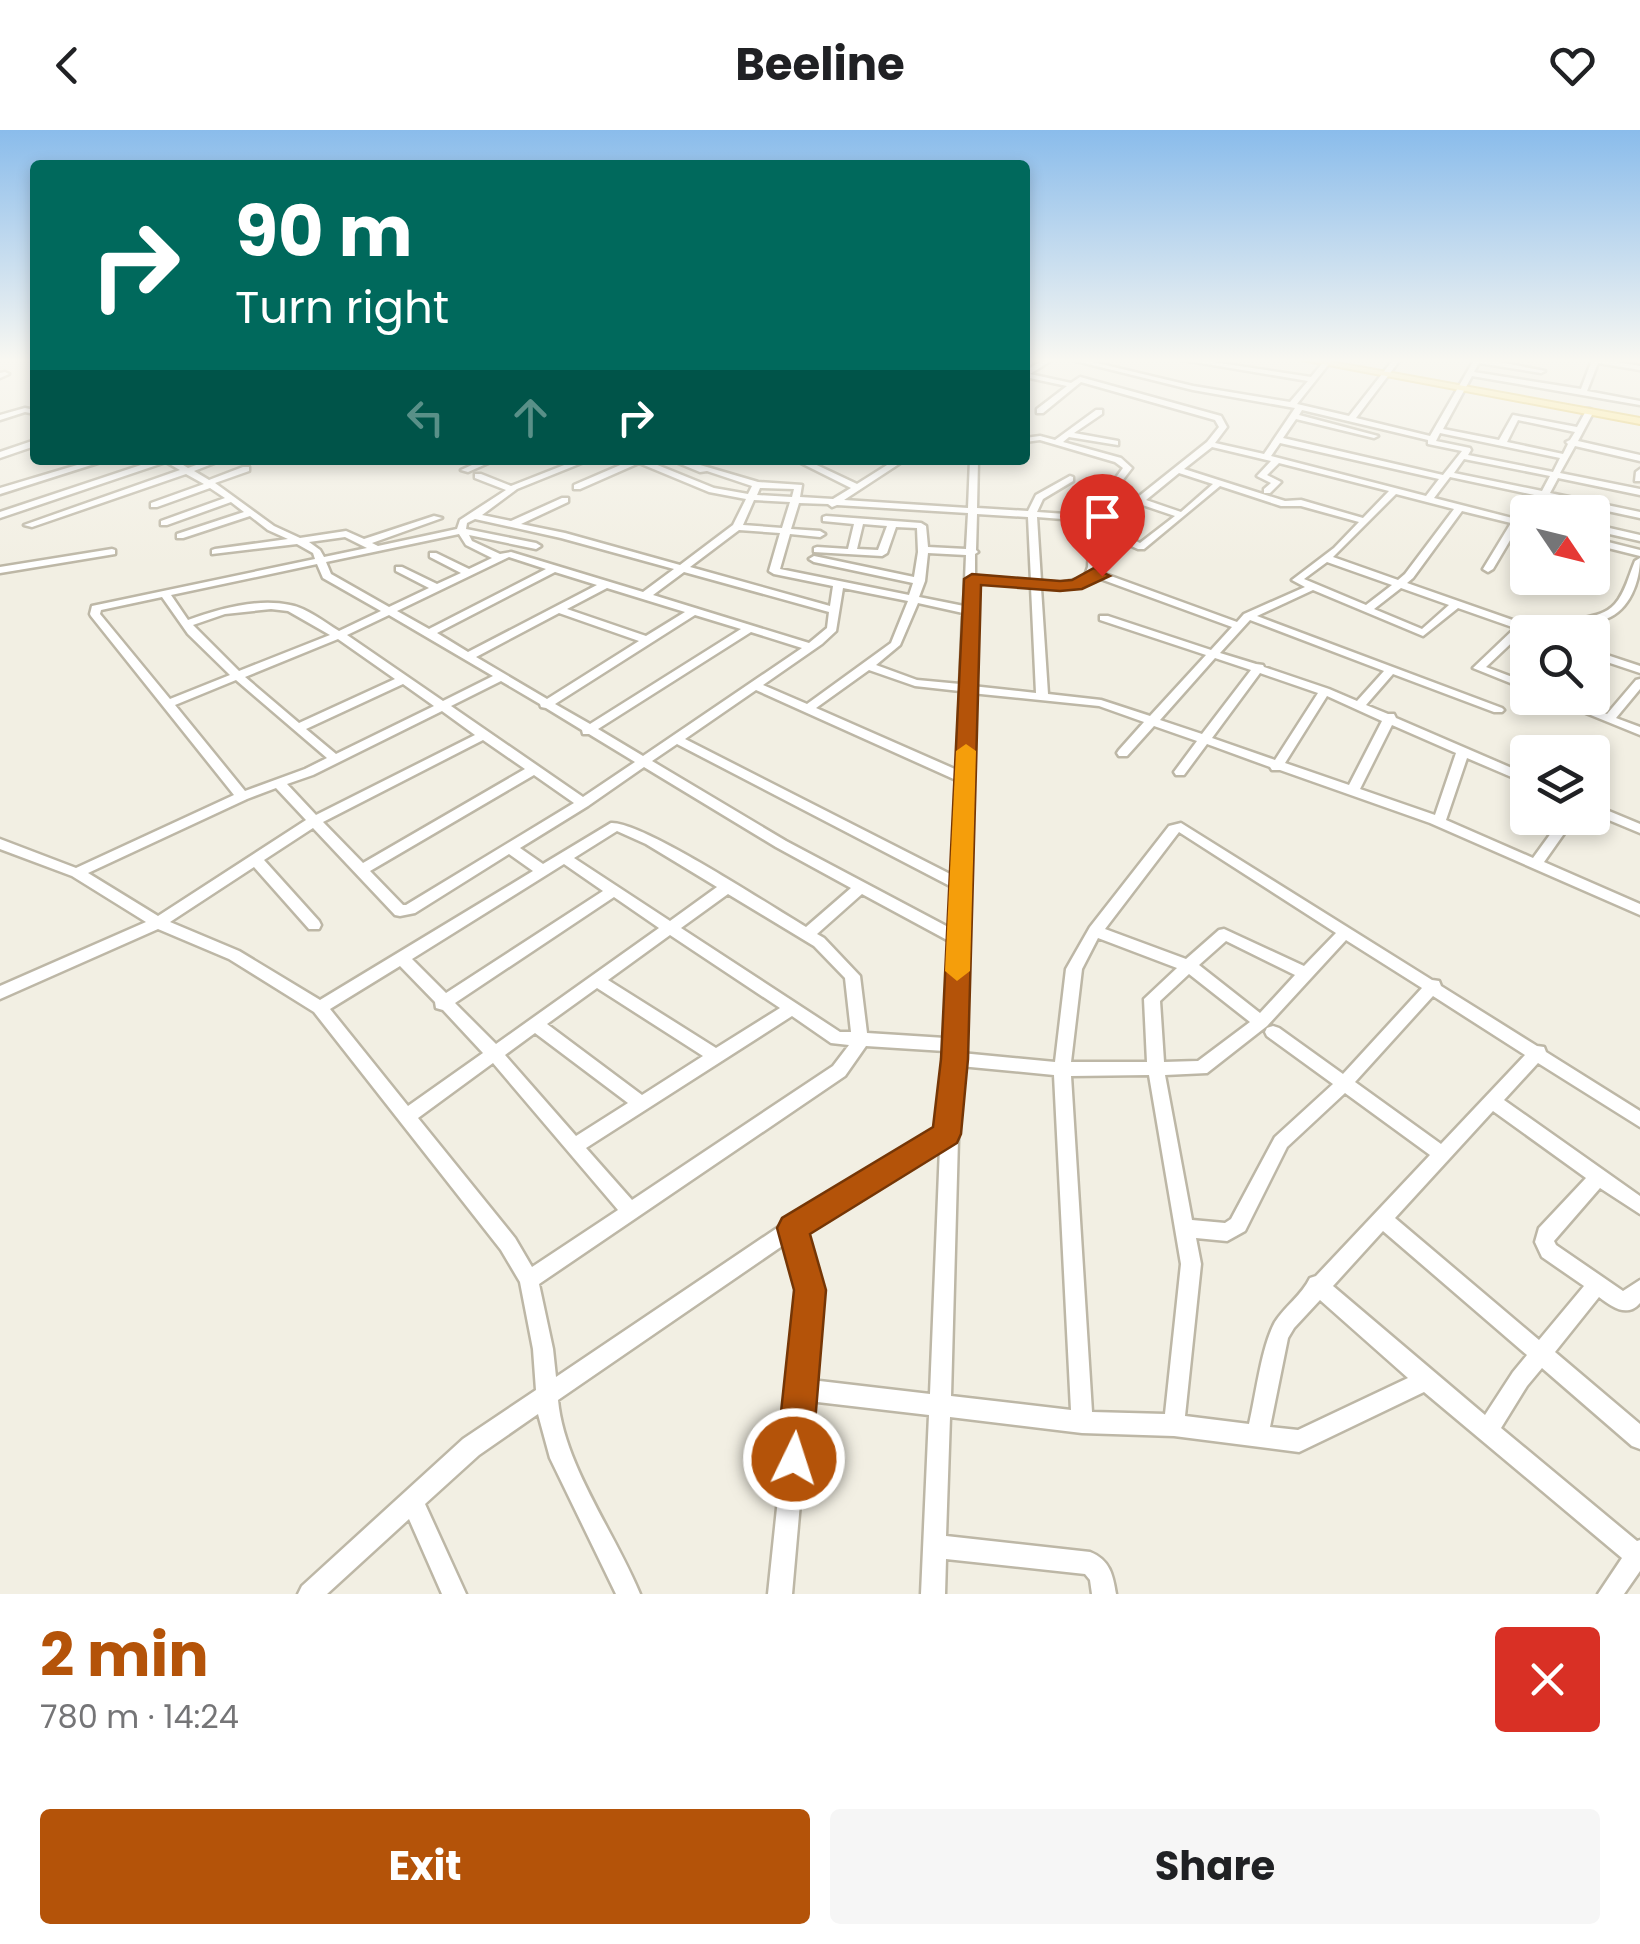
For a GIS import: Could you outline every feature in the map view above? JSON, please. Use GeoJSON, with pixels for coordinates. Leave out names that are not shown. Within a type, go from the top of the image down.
{"type":"FeatureCollection","features":[{"type":"Feature","properties":{"kind":"street"},"geometry":{"type":"LineString","coordinates":[[1057,442],[1078,428]]}},
{"type":"Feature","properties":{"kind":"street"},"geometry":{"type":"LineString","coordinates":[[1139,502],[1210,444],[1223,428]]}},
{"type":"Feature","properties":{"kind":"street"},"geometry":{"type":"LineString","coordinates":[[1267,490],[1276,482],[1260,476],[1285,428]]}},
{"type":"Feature","properties":{"kind":"street"},"geometry":{"type":"LineString","coordinates":[[1316,434],[1322,428]]}},
{"type":"Feature","properties":{"kind":"street"},"geometry":{"type":"LineString","coordinates":[[1333,428],[1341,433],[1374,436]]}},
{"type":"Feature","properties":{"kind":"street"},"geometry":{"type":"LineString","coordinates":[[1356,457],[1380,428]]}},
{"type":"Feature","properties":{"kind":"street"},"geometry":{"type":"LineString","coordinates":[[1391,428],[1562,456]]}},
{"type":"Feature","properties":{"kind":"street"},"geometry":{"type":"LineString","coordinates":[[1434,437],[1439,428]]}},
{"type":"Feature","properties":{"kind":"street"},"geometry":{"type":"LineString","coordinates":[[1502,444],[1510,428]]}},
{"type":"Feature","properties":{"kind":"street"},"geometry":{"type":"LineString","coordinates":[[1544,495],[1577,430],[1569,428]]}},
{"type":"Feature","properties":{"kind":"street"},"geometry":{"type":"LineString","coordinates":[[1070,435],[1115,443]]}},
{"type":"Feature","properties":{"kind":"street"},"geometry":{"type":"LineString","coordinates":[[1098,454],[1127,435]]}},
{"type":"Feature","properties":{"kind":"street"},"geometry":{"type":"LineString","coordinates":[[1428,499],[1467,450],[1434,437]]}},
{"type":"Feature","properties":{"kind":"street"},"geometry":{"type":"LineString","coordinates":[[1030,439],[1098,454],[1128,468],[1109,490],[1182,515]]}},
{"type":"Feature","properties":{"kind":"street"},"geometry":{"type":"LineString","coordinates":[[1278,440],[1538,495]]}},
{"type":"Feature","properties":{"kind":"street"},"geometry":{"type":"LineString","coordinates":[[1570,442],[1640,458]]}},
{"type":"Feature","properties":{"kind":"street"},"geometry":{"type":"LineString","coordinates":[[1210,444],[1510,521]]}},
{"type":"Feature","properties":{"kind":"street"},"geometry":{"type":"LineString","coordinates":[[0,455],[30,445]]}},
{"type":"Feature","properties":{"kind":"street"},"geometry":{"type":"LineString","coordinates":[[1462,456],[1640,492]]}},
{"type":"Feature","properties":{"kind":"street"},"geometry":{"type":"LineString","coordinates":[[0,492],[87,465]]}},
{"type":"Feature","properties":{"kind":"street"},"geometry":{"type":"LineString","coordinates":[[0,515],[151,465]]}},
{"type":"Feature","properties":{"kind":"street"},"geometry":{"type":"LineString","coordinates":[[176,465],[317,552],[327,576],[391,610],[642,764],[958,939]]}},
{"type":"Feature","properties":{"kind":"street"},"geometry":{"type":"LineString","coordinates":[[29,525],[204,465]]}},
{"type":"Feature","properties":{"kind":"street"},"geometry":{"type":"LineString","coordinates":[[465,470],[478,465]]}},
{"type":"Feature","properties":{"kind":"street"},"geometry":{"type":"LineString","coordinates":[[461,531],[464,522],[512,488],[572,465]]}},
{"type":"Feature","properties":{"kind":"street"},"geometry":{"type":"LineString","coordinates":[[577,487],[627,465]]}},
{"type":"Feature","properties":{"kind":"street"},"geometry":{"type":"LineString","coordinates":[[650,465],[684,480],[750,497],[925,510],[1032,513],[1095,524],[1142,548],[1218,484]]}},
{"type":"Feature","properties":{"kind":"street"},"geometry":{"type":"LineString","coordinates":[[691,465],[757,486],[798,486],[774,571],[971,611]]}},
{"type":"Feature","properties":{"kind":"street"},"geometry":{"type":"LineString","coordinates":[[684,480],[710,465]]}},
{"type":"Feature","properties":{"kind":"street"},"geometry":{"type":"LineString","coordinates":[[809,465],[857,488]]}},
{"type":"Feature","properties":{"kind":"street"},"geometry":{"type":"LineString","coordinates":[[801,577],[816,554],[830,504],[893,465]]}},
{"type":"Feature","properties":{"kind":"street"},"geometry":{"type":"LineString","coordinates":[[932,1594],[942,1407],[947,1134],[955,1052],[974,465]]}},
{"type":"Feature","properties":{"kind":"street"},"geometry":{"type":"LineString","coordinates":[[154,505],[246,470]]}},
{"type":"Feature","properties":{"kind":"street"},"geometry":{"type":"LineString","coordinates":[[1178,470],[1365,521]]}},
{"type":"Feature","properties":{"kind":"street"},"geometry":{"type":"LineString","coordinates":[[478,476],[512,488]]}},
{"type":"Feature","properties":{"kind":"street"},"geometry":{"type":"LineString","coordinates":[[1042,695],[1032,513],[1038,497],[1070,479]]}},
{"type":"Feature","properties":{"kind":"street"},"geometry":{"type":"LineString","coordinates":[[645,596],[737,527],[757,486]]}},
{"type":"Feature","properties":{"kind":"street"},"geometry":{"type":"LineString","coordinates":[[1123,753],[1248,616],[1311,590],[1318,582],[1308,572],[1394,491]]}},
{"type":"Feature","properties":{"kind":"street"},"geometry":{"type":"LineString","coordinates":[[164,523],[230,499]]}},
{"type":"Feature","properties":{"kind":"street"},"geometry":{"type":"LineString","coordinates":[[512,524],[565,500]]}},
{"type":"Feature","properties":{"kind":"street"},"geometry":{"type":"LineString","coordinates":[[1366,610],[1414,569],[1460,507]]}},
{"type":"Feature","properties":{"kind":"street"},"geometry":{"type":"LineString","coordinates":[[1610,509],[1640,515]]}},
{"type":"Feature","properties":{"kind":"street"},"geometry":{"type":"LineString","coordinates":[[808,710],[869,666],[904,632],[920,581],[920,526],[925,510]]}},
{"type":"Feature","properties":{"kind":"street"},"geometry":{"type":"LineString","coordinates":[[180,536],[251,514]]}},
{"type":"Feature","properties":{"kind":"street"},"geometry":{"type":"LineString","coordinates":[[475,515],[562,534],[833,610]]}},
{"type":"Feature","properties":{"kind":"street"},"geometry":{"type":"LineString","coordinates":[[242,796],[96,614],[96,608],[320,561],[437,518]]}},
{"type":"Feature","properties":{"kind":"street"},"geometry":{"type":"LineString","coordinates":[[826,518],[920,526]]}},
{"type":"Feature","properties":{"kind":"street"},"geometry":{"type":"LineString","coordinates":[[852,551],[859,521]]}},
{"type":"Feature","properties":{"kind":"street"},"geometry":{"type":"LineString","coordinates":[[816,554],[882,552],[893,524]]}},
{"type":"Feature","properties":{"kind":"street"},"geometry":{"type":"LineString","coordinates":[[1094,573],[1091,536],[1095,524]]}},
{"type":"Feature","properties":{"kind":"street"},"geometry":{"type":"LineString","coordinates":[[737,527],[820,534]]}},
{"type":"Feature","properties":{"kind":"street"},"geometry":{"type":"LineString","coordinates":[[461,531],[469,543],[504,556],[811,647]]}},
{"type":"Feature","properties":{"kind":"street"},"geometry":{"type":"LineString","coordinates":[[215,552],[351,534],[370,545],[461,531],[536,546]]}},
{"type":"Feature","properties":{"kind":"street"},"geometry":{"type":"LineString","coordinates":[[1610,531],[1640,538]]}},
{"type":"Feature","properties":{"kind":"street"},"geometry":{"type":"LineString","coordinates":[[167,704],[339,636],[504,556],[562,534]]}},
{"type":"Feature","properties":{"kind":"street"},"geometry":{"type":"LineString","coordinates":[[1488,569],[1510,540]]}},
{"type":"Feature","properties":{"kind":"street"},"geometry":{"type":"LineString","coordinates":[[1610,546],[1640,553]]}},
{"type":"Feature","properties":{"kind":"street"},"geometry":{"type":"LineString","coordinates":[[922,550],[973,552]]}},
{"type":"Feature","properties":{"kind":"street"},"geometry":{"type":"LineString","coordinates":[[0,570],[112,552]]}},
{"type":"Feature","properties":{"kind":"street"},"geometry":{"type":"LineString","coordinates":[[816,554],[920,581]]}},
{"type":"Feature","properties":{"kind":"street"},"geometry":{"type":"LineString","coordinates":[[432,556],[468,573]]}},
{"type":"Feature","properties":{"kind":"street"},"geometry":{"type":"LineString","coordinates":[[1326,558],[1510,623]]}},
{"type":"Feature","properties":{"kind":"street"},"geometry":{"type":"LineString","coordinates":[[1610,615],[1636,579],[1640,561]]}},
{"type":"Feature","properties":{"kind":"street"},"geometry":{"type":"LineString","coordinates":[[429,633],[555,568]]}},
{"type":"Feature","properties":{"kind":"street"},"geometry":{"type":"LineString","coordinates":[[398,569],[436,588]]}},
{"type":"Feature","properties":{"kind":"street"},"geometry":{"type":"LineString","coordinates":[[972,579],[1076,585],[1094,573]]}},
{"type":"Feature","properties":{"kind":"street"},"geometry":{"type":"LineString","coordinates":[[1094,573],[1238,626]]}},
{"type":"Feature","properties":{"kind":"street"},"geometry":{"type":"LineString","coordinates":[[467,657],[606,584]]}},
{"type":"Feature","properties":{"kind":"street"},"geometry":{"type":"LineString","coordinates":[[278,783],[395,908],[405,911],[583,803],[811,647],[832,629],[838,584]]}},
{"type":"Feature","properties":{"kind":"street"},"geometry":{"type":"LineString","coordinates":[[1311,590],[1423,632],[1456,605]]}},
{"type":"Feature","properties":{"kind":"street"},"geometry":{"type":"LineString","coordinates":[[164,592],[187,624],[240,676],[335,759]]}},
{"type":"Feature","properties":{"kind":"street"},"geometry":{"type":"LineString","coordinates":[[187,624],[223,611],[280,605],[339,636],[583,803]]}},
{"type":"Feature","properties":{"kind":"street"},"geometry":{"type":"LineString","coordinates":[[558,609],[648,640]]}},
{"type":"Feature","properties":{"kind":"street"},"geometry":{"type":"LineString","coordinates":[[544,706],[693,611]]}},
{"type":"Feature","properties":{"kind":"street"},"geometry":{"type":"LineString","coordinates":[[1248,616],[1498,710]]}},
{"type":"Feature","properties":{"kind":"street"},"geometry":{"type":"LineString","coordinates":[[1104,618],[1325,691],[1510,772]]}},
{"type":"Feature","properties":{"kind":"street"},"geometry":{"type":"LineString","coordinates":[[588,731],[750,628]]}},
{"type":"Feature","properties":{"kind":"street"},"geometry":{"type":"LineString","coordinates":[[1510,638],[1479,668],[1510,679]]}},
{"type":"Feature","properties":{"kind":"street"},"geometry":{"type":"LineString","coordinates":[[1610,659],[1640,670]]}},
{"type":"Feature","properties":{"kind":"street"},"geometry":{"type":"LineString","coordinates":[[869,666],[908,682],[1101,702],[1151,723],[1439,822],[1640,910]]}},
{"type":"Feature","properties":{"kind":"street"},"geometry":{"type":"LineString","coordinates":[[1180,772],[1258,667]]}},
{"type":"Feature","properties":{"kind":"street"},"geometry":{"type":"LineString","coordinates":[[1360,705],[1391,670]]}},
{"type":"Feature","properties":{"kind":"street"},"geometry":{"type":"LineString","coordinates":[[76,873],[242,796],[335,759],[499,678]]}},
{"type":"Feature","properties":{"kind":"street"},"geometry":{"type":"LineString","coordinates":[[298,728],[404,679]]}},
{"type":"Feature","properties":{"kind":"street"},"geometry":{"type":"LineString","coordinates":[[1609,718],[1640,682]]}},
{"type":"Feature","properties":{"kind":"street"},"geometry":{"type":"LineString","coordinates":[[754,686],[965,779]]}},
{"type":"Feature","properties":{"kind":"street"},"geometry":{"type":"LineString","coordinates":[[1276,767],[1325,691]]}},
{"type":"Feature","properties":{"kind":"street"},"geometry":{"type":"LineString","coordinates":[[1601,715],[1640,731]]}},
{"type":"Feature","properties":{"kind":"street"},"geometry":{"type":"LineString","coordinates":[[1352,792],[1390,717]]}},
{"type":"Feature","properties":{"kind":"street"},"geometry":{"type":"LineString","coordinates":[[0,993],[158,922],[314,822],[486,734]]}},
{"type":"Feature","properties":{"kind":"street"},"geometry":{"type":"LineString","coordinates":[[676,739],[960,885]]}},
{"type":"Feature","properties":{"kind":"street"},"geometry":{"type":"LineString","coordinates":[[1439,822],[1463,751]]}},
{"type":"Feature","properties":{"kind":"street"},"geometry":{"type":"LineString","coordinates":[[360,871],[534,768]]}},
{"type":"Feature","properties":{"kind":"street"},"geometry":{"type":"LineString","coordinates":[[1610,815],[1639,826]]}},
{"type":"Feature","properties":{"kind":"street"},"geometry":{"type":"LineString","coordinates":[[320,1008],[542,871],[624,826],[807,935],[852,976],[860,1042],[839,1071],[529,1280]]}},
{"type":"Feature","properties":{"kind":"street"},"geometry":{"type":"LineString","coordinates":[[1082,1422],[1062,1068],[1074,969],[1095,932],[1174,829],[1182,827],[1638,1114]]}},
{"type":"Feature","properties":{"kind":"street"},"geometry":{"type":"LineString","coordinates":[[1536,862],[1556,835]]}},
{"type":"Feature","properties":{"kind":"street"},"geometry":{"type":"LineString","coordinates":[[0,844],[76,873],[158,922],[234,955],[320,1008],[508,1244],[529,1280],[558,1450],[628,1594]]}},
{"type":"Feature","properties":{"kind":"street"},"geometry":{"type":"LineString","coordinates":[[510,848],[542,871]]}},
{"type":"Feature","properties":{"kind":"street"},"geometry":{"type":"LineString","coordinates":[[564,858],[789,1010],[837,1038],[1062,1068],[1201,1068],[1267,1027],[1306,974],[1344,932]]}},
{"type":"Feature","properties":{"kind":"street"},"geometry":{"type":"LineString","coordinates":[[255,860],[314,925]]}},
{"type":"Feature","properties":{"kind":"street"},"geometry":{"type":"LineString","coordinates":[[807,935],[861,887]]}},
{"type":"Feature","properties":{"kind":"street"},"geometry":{"type":"LineString","coordinates":[[406,1117],[727,888]]}},
{"type":"Feature","properties":{"kind":"street"},"geometry":{"type":"LineString","coordinates":[[442,1004],[613,891]]}},
{"type":"Feature","properties":{"kind":"street"},"geometry":{"type":"LineString","coordinates":[[1095,932],[1189,966],[1342,1086],[1443,1155]]}},
{"type":"Feature","properties":{"kind":"street"},"geometry":{"type":"LineString","coordinates":[[1174,1426],[1191,1264],[1156,1070],[1152,999],[1224,934],[1306,974]]}},
{"type":"Feature","properties":{"kind":"street"},"geometry":{"type":"LineString","coordinates":[[402,958],[442,1004],[495,1054],[631,1212]]}},
{"type":"Feature","properties":{"kind":"street"},"geometry":{"type":"LineString","coordinates":[[597,980],[716,1056]]}},
{"type":"Feature","properties":{"kind":"street"},"geometry":{"type":"LineString","coordinates":[[1185,1228],[1227,1232],[1238,1225],[1281,1142],[1342,1086],[1434,986]]}},
{"type":"Feature","properties":{"kind":"street"},"geometry":{"type":"LineString","coordinates":[[576,1144],[789,1010]]}},
{"type":"Feature","properties":{"kind":"street"},"geometry":{"type":"LineString","coordinates":[[536,1026],[639,1102]]}},
{"type":"Feature","properties":{"kind":"street"},"geometry":{"type":"LineString","coordinates":[[1257,1437],[1279,1335],[1318,1286],[1538,1052]]}},
{"type":"Feature","properties":{"kind":"street"},"geometry":{"type":"LineString","coordinates":[[1494,1102],[1640,1206]]}},
{"type":"Feature","properties":{"kind":"street"},"geometry":{"type":"LineString","coordinates":[[310,1594],[472,1447],[793,1228],[947,1134]]}},
{"type":"Feature","properties":{"kind":"street"},"geometry":{"type":"LineString","coordinates":[[1600,1176],[1546,1234],[1544,1242],[1548,1251],[1628,1302],[1640,1289]]}},
{"type":"Feature","properties":{"kind":"street"},"geometry":{"type":"LineString","coordinates":[[1381,1218],[1427,1253],[1640,1438]]}},
{"type":"Feature","properties":{"kind":"street"},"geometry":{"type":"LineString","coordinates":[[780,1594],[810,1290],[793,1228]]}},
{"type":"Feature","properties":{"kind":"street"},"geometry":{"type":"LineString","coordinates":[[1487,1431],[1539,1354],[1597,1285]]}},
{"type":"Feature","properties":{"kind":"street"},"geometry":{"type":"LineString","coordinates":[[1318,1286],[1639,1554],[1610,1594]]}},
{"type":"Feature","properties":{"kind":"street"},"geometry":{"type":"LineString","coordinates":[[799,1389],[942,1407],[971,1406],[1082,1422],[1174,1426],[1299,1441],[1426,1380]]}},
{"type":"Feature","properties":{"kind":"street"},"geometry":{"type":"LineString","coordinates":[[412,1501],[454,1594]]}},
{"type":"Feature","properties":{"kind":"street"},"geometry":{"type":"LineString","coordinates":[[934,1546],[1090,1562],[1104,1588]]}},
{"type":"Feature","properties":{"kind":"slow traffic"},"geometry":{"type":"LineString","coordinates":[[957,971],[966,751]]}},
{"type":"Feature","properties":{"kind":"route"},"geometry":{"type":"LineString","coordinates":[[794,1459],[810,1290],[793,1228],[947,1134],[955,1059],[972,579],[1060,586],[1076,585],[1094,573],[1102,576]]}}]}
